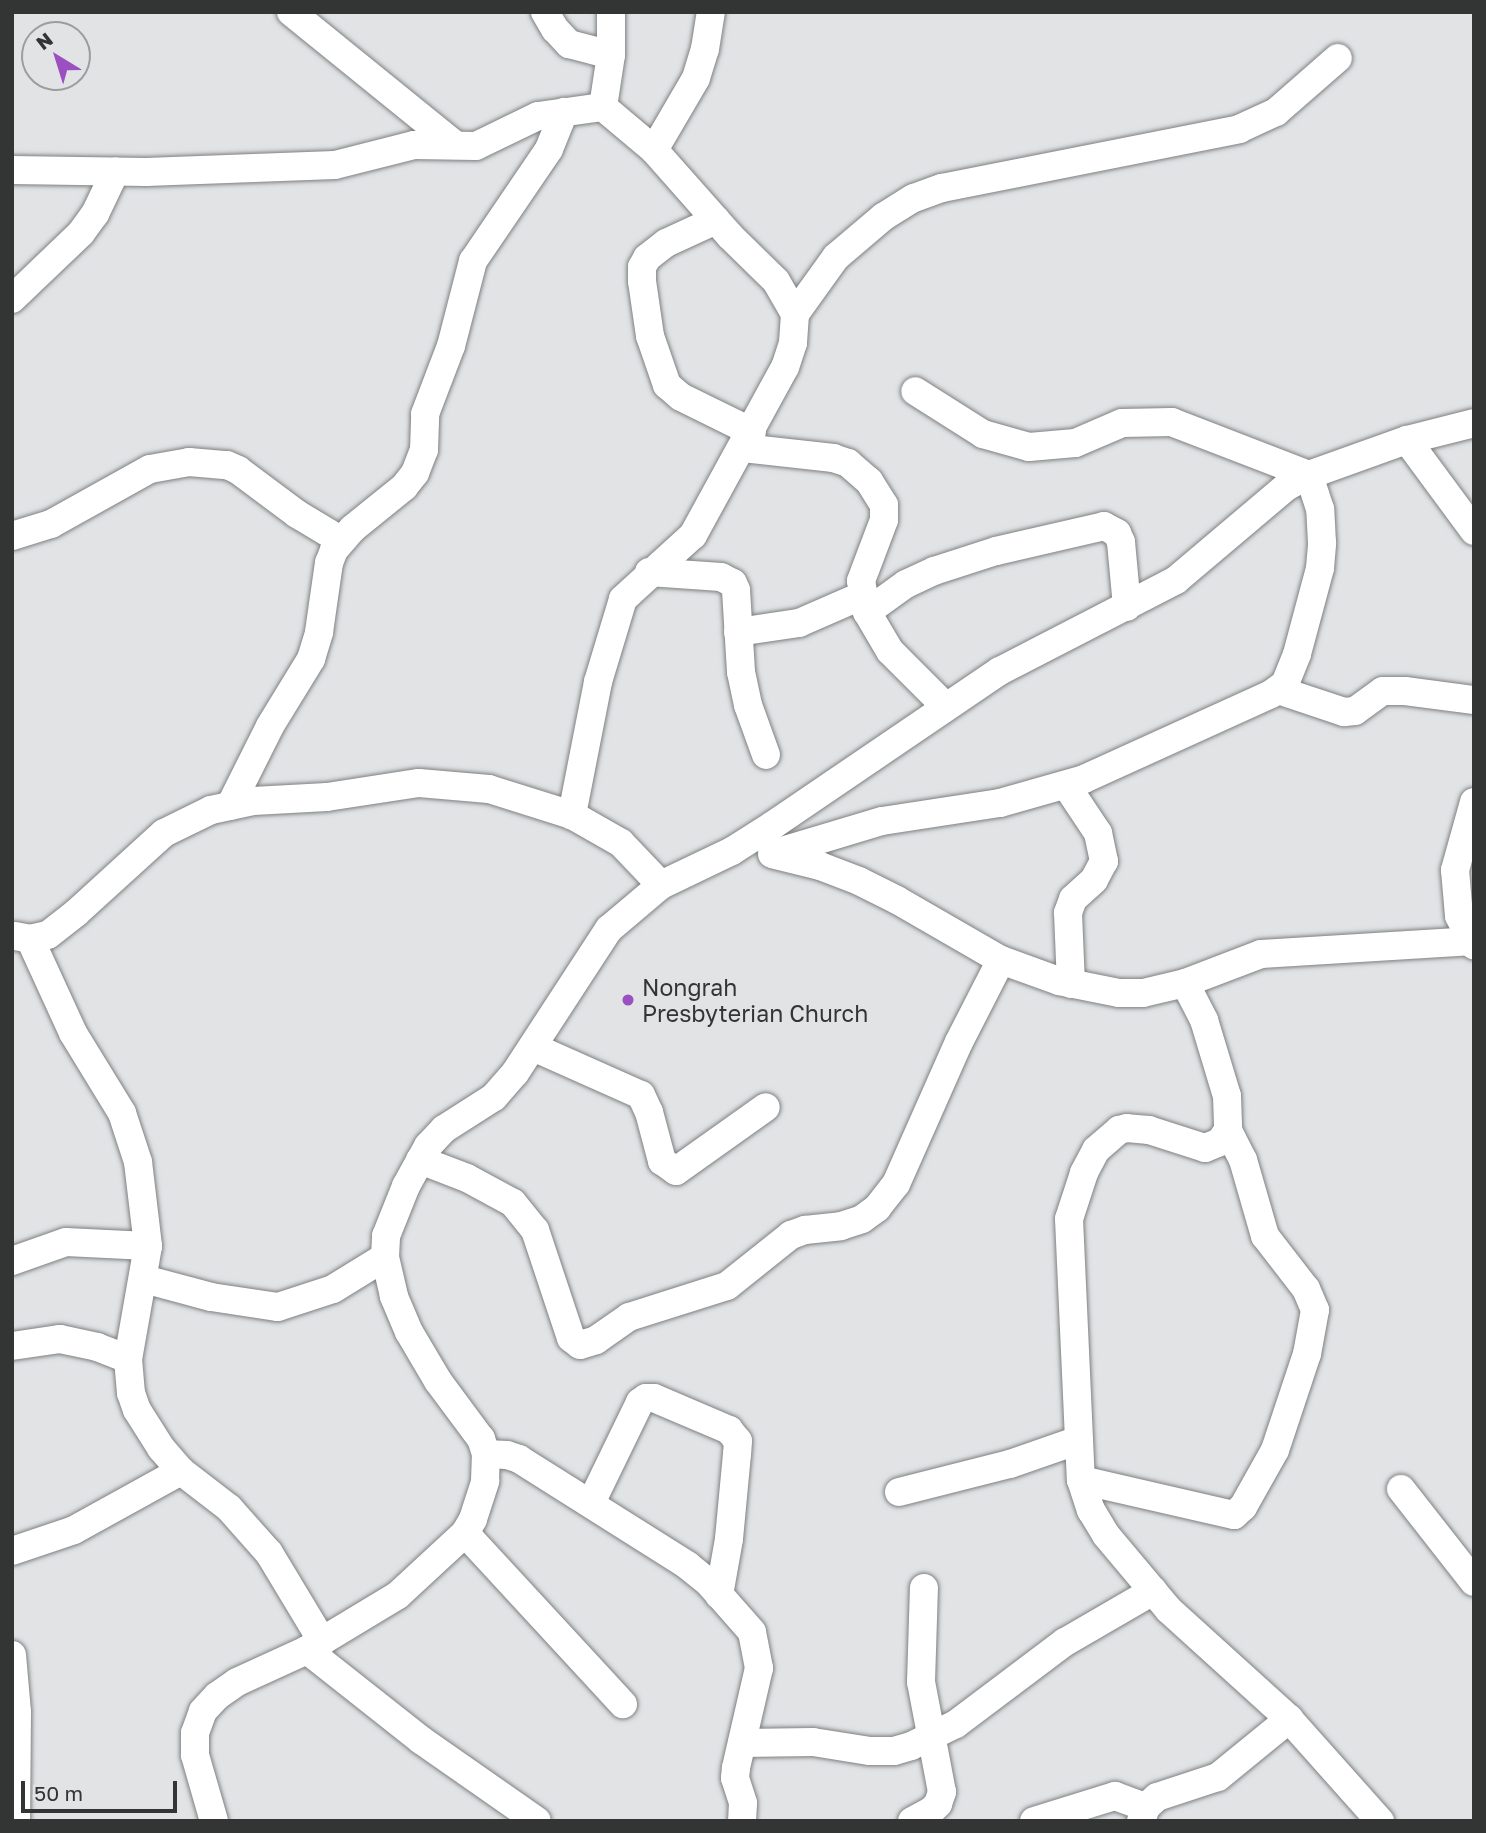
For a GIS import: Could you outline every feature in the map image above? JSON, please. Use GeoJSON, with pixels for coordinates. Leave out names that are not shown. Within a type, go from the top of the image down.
{"type":"FeatureCollection","features":[{"type":"Feature","properties":{"kind":"street"},"geometry":{"type":"LineString","coordinates":[[291,12],[455,145]]}},
{"type":"Feature","properties":{"kind":"street"},"geometry":{"type":"LineString","coordinates":[[545,12],[555,29],[569,44],[611,55]]}},
{"type":"Feature","properties":{"kind":"street"},"geometry":{"type":"LineString","coordinates":[[603,107],[611,55],[611,12]]}},
{"type":"Feature","properties":{"kind":"street"},"geometry":{"type":"LineString","coordinates":[[654,150],[696,78],[705,49],[711,12]]}},
{"type":"Feature","properties":{"kind":"street"},"geometry":{"type":"LineString","coordinates":[[572,815],[598,682],[623,599],[649,572],[682,547],[693,535],[785,367],[793,343],[795,314],[836,257],[883,216],[914,198],[942,188],[1239,129],[1276,112],[1338,58]]}},
{"type":"Feature","properties":{"kind":"street"},"geometry":{"type":"LineString","coordinates":[[12,170],[116,172],[335,165],[414,145],[476,146],[538,117],[603,107],[654,150],[716,220],[776,281],[795,314]]}},
{"type":"Feature","properties":{"kind":"street"},"geometry":{"type":"LineString","coordinates":[[230,806],[270,726],[311,659],[319,632],[329,563],[342,541],[369,513],[404,487],[415,473],[424,450],[425,414],[451,346],[472,261],[485,238],[549,149],[564,112]]}},
{"type":"Feature","properties":{"kind":"street"},"geometry":{"type":"LineString","coordinates":[[12,299],[81,233],[116,172]]}},
{"type":"Feature","properties":{"kind":"street"},"geometry":{"type":"LineString","coordinates":[[716,220],[666,243],[647,258],[642,267],[650,336],[667,386],[747,440],[848,463],[869,481],[884,505],[884,520],[864,568],[865,604],[890,650],[945,706]]}},
{"type":"Feature","properties":{"kind":"street"},"geometry":{"type":"LineString","coordinates":[[915,391],[983,435],[1029,447],[1075,443],[1122,423],[1172,422],[1309,475]]}},
{"type":"Feature","properties":{"kind":"street"},"geometry":{"type":"LineString","coordinates":[[214,1821],[195,1755],[195,1733],[203,1711],[216,1696],[237,1682],[315,1645],[398,1595],[465,1533],[485,1481],[486,1454],[481,1439],[438,1381],[409,1332],[394,1296],[385,1257],[386,1236],[428,1146],[444,1129],[494,1097],[533,1047],[608,929],[661,885],[732,851],[1000,671],[1176,580],[1270,498],[1309,475],[1407,440],[1474,423]]}},
{"type":"Feature","properties":{"kind":"street"},"geometry":{"type":"LineString","coordinates":[[1407,440],[1474,531]]}},
{"type":"Feature","properties":{"kind":"street"},"geometry":{"type":"LineString","coordinates":[[12,536],[51,524],[150,470],[188,463],[215,464],[239,470],[297,514],[342,541]]}},
{"type":"Feature","properties":{"kind":"street"},"geometry":{"type":"LineString","coordinates":[[772,854],[882,821],[1000,803],[1066,785],[1278,690],[1292,671],[1320,568],[1321,518],[1309,475]]}},
{"type":"Feature","properties":{"kind":"street"},"geometry":{"type":"LineString","coordinates":[[738,632],[799,623],[865,604],[934,571],[996,551],[1104,526],[1117,533],[1121,542],[1127,607]]}},
{"type":"Feature","properties":{"kind":"street"},"geometry":{"type":"LineString","coordinates":[[649,572],[728,579],[736,590],[741,672],[748,705],[766,755]]}},
{"type":"Feature","properties":{"kind":"street"},"geometry":{"type":"LineString","coordinates":[[1278,690],[1343,712],[1354,711],[1383,691],[1405,691],[1474,700]]}},
{"type":"Feature","properties":{"kind":"street"},"geometry":{"type":"LineString","coordinates":[[537,1821],[421,1740],[315,1645],[269,1553],[248,1527],[181,1471],[160,1447],[137,1410],[131,1393],[128,1359],[148,1246],[144,1202],[130,1133],[122,1113],[73,1033],[21,937],[48,934],[64,924],[164,833],[211,810],[253,801],[300,799],[442,783],[489,789],[572,815],[621,843],[661,885]]}},
{"type":"Feature","properties":{"kind":"street"},"geometry":{"type":"LineString","coordinates":[[1066,785],[1098,833],[1104,861],[1094,880],[1073,899],[1068,913],[1071,984]]}},
{"type":"Feature","properties":{"kind":"street"},"geometry":{"type":"LineString","coordinates":[[732,851],[772,854],[820,866],[859,881],[1001,960],[1071,984],[1119,993],[1143,993],[1185,983],[1261,954],[1472,942],[1459,916],[1455,870],[1474,802]]}},
{"type":"Feature","properties":{"kind":"street"},"geometry":{"type":"LineString","coordinates":[[420,1160],[467,1178],[513,1203],[535,1230],[571,1338],[580,1345],[596,1340],[629,1317],[727,1286],[791,1235],[805,1230],[841,1226],[862,1219],[877,1208],[896,1184],[959,1042],[1001,960]]}},
{"type":"Feature","properties":{"kind":"street"},"geometry":{"type":"LineString","coordinates":[[1081,1480],[1234,1515],[1243,1507],[1275,1450],[1307,1354],[1315,1310],[1313,1298],[1265,1236],[1243,1160],[1228,1130],[1227,1096],[1204,1020],[1185,983]]}},
{"type":"Feature","properties":{"kind":"street"},"geometry":{"type":"LineString","coordinates":[[533,1047],[640,1095],[649,1112],[663,1161],[676,1171],[766,1107]]}},
{"type":"Feature","properties":{"kind":"street"},"geometry":{"type":"LineString","coordinates":[[1228,1130],[1220,1143],[1205,1148],[1149,1130],[1119,1130],[1096,1150],[1084,1173],[1069,1219],[1081,1480],[1091,1510],[1106,1535],[1169,1610],[1289,1719],[1380,1821]]}},
{"type":"Feature","properties":{"kind":"street"},"geometry":{"type":"LineString","coordinates":[[12,1261],[66,1242],[148,1246]]}},
{"type":"Feature","properties":{"kind":"street"},"geometry":{"type":"LineString","coordinates":[[144,1279],[211,1297],[278,1307],[333,1289],[385,1257]]}},
{"type":"Feature","properties":{"kind":"street"},"geometry":{"type":"LineString","coordinates":[[12,1346],[60,1339],[97,1347],[128,1359]]}},
{"type":"Feature","properties":{"kind":"street"},"geometry":{"type":"LineString","coordinates":[[591,1503],[640,1402],[646,1398],[654,1398],[729,1430],[738,1441],[729,1539],[719,1595]]}},
{"type":"Feature","properties":{"kind":"street"},"geometry":{"type":"LineString","coordinates":[[899,1492],[1010,1464],[1079,1440]]}},
{"type":"Feature","properties":{"kind":"street"},"geometry":{"type":"LineString","coordinates":[[486,1454],[507,1455],[519,1459],[687,1565],[752,1632],[759,1656],[759,1668],[735,1778],[743,1803],[742,1821]]}},
{"type":"Feature","properties":{"kind":"street"},"geometry":{"type":"LineString","coordinates":[[12,1551],[74,1530],[181,1471]]}},
{"type":"Feature","properties":{"kind":"street"},"geometry":{"type":"LineString","coordinates":[[1401,1489],[1474,1581]]}},
{"type":"Feature","properties":{"kind":"street"},"geometry":{"type":"LineString","coordinates":[[465,1533],[622,1704]]}},
{"type":"Feature","properties":{"kind":"street"},"geometry":{"type":"LineString","coordinates":[[912,1821],[931,1811],[938,1804],[942,1793],[921,1671],[924,1588]]}},
{"type":"Feature","properties":{"kind":"street"},"geometry":{"type":"LineString","coordinates":[[742,1743],[813,1742],[870,1751],[894,1751],[933,1738],[1065,1642],[1153,1591]]}},
{"type":"Feature","properties":{"kind":"street"},"geometry":{"type":"LineString","coordinates":[[12,1656],[17,1712],[16,1821]]}},
{"type":"Feature","properties":{"kind":"street"},"geometry":{"type":"LineString","coordinates":[[1034,1821],[1103,1798],[1127,1798],[1143,1814],[1157,1797],[1218,1777],[1289,1719]]}},
{"type":"Feature","properties":{"kind":"place","name":"Nongrah Presbyterian Church"},"geometry":{"type":"Point","coordinates":[628,1000]}}]}
